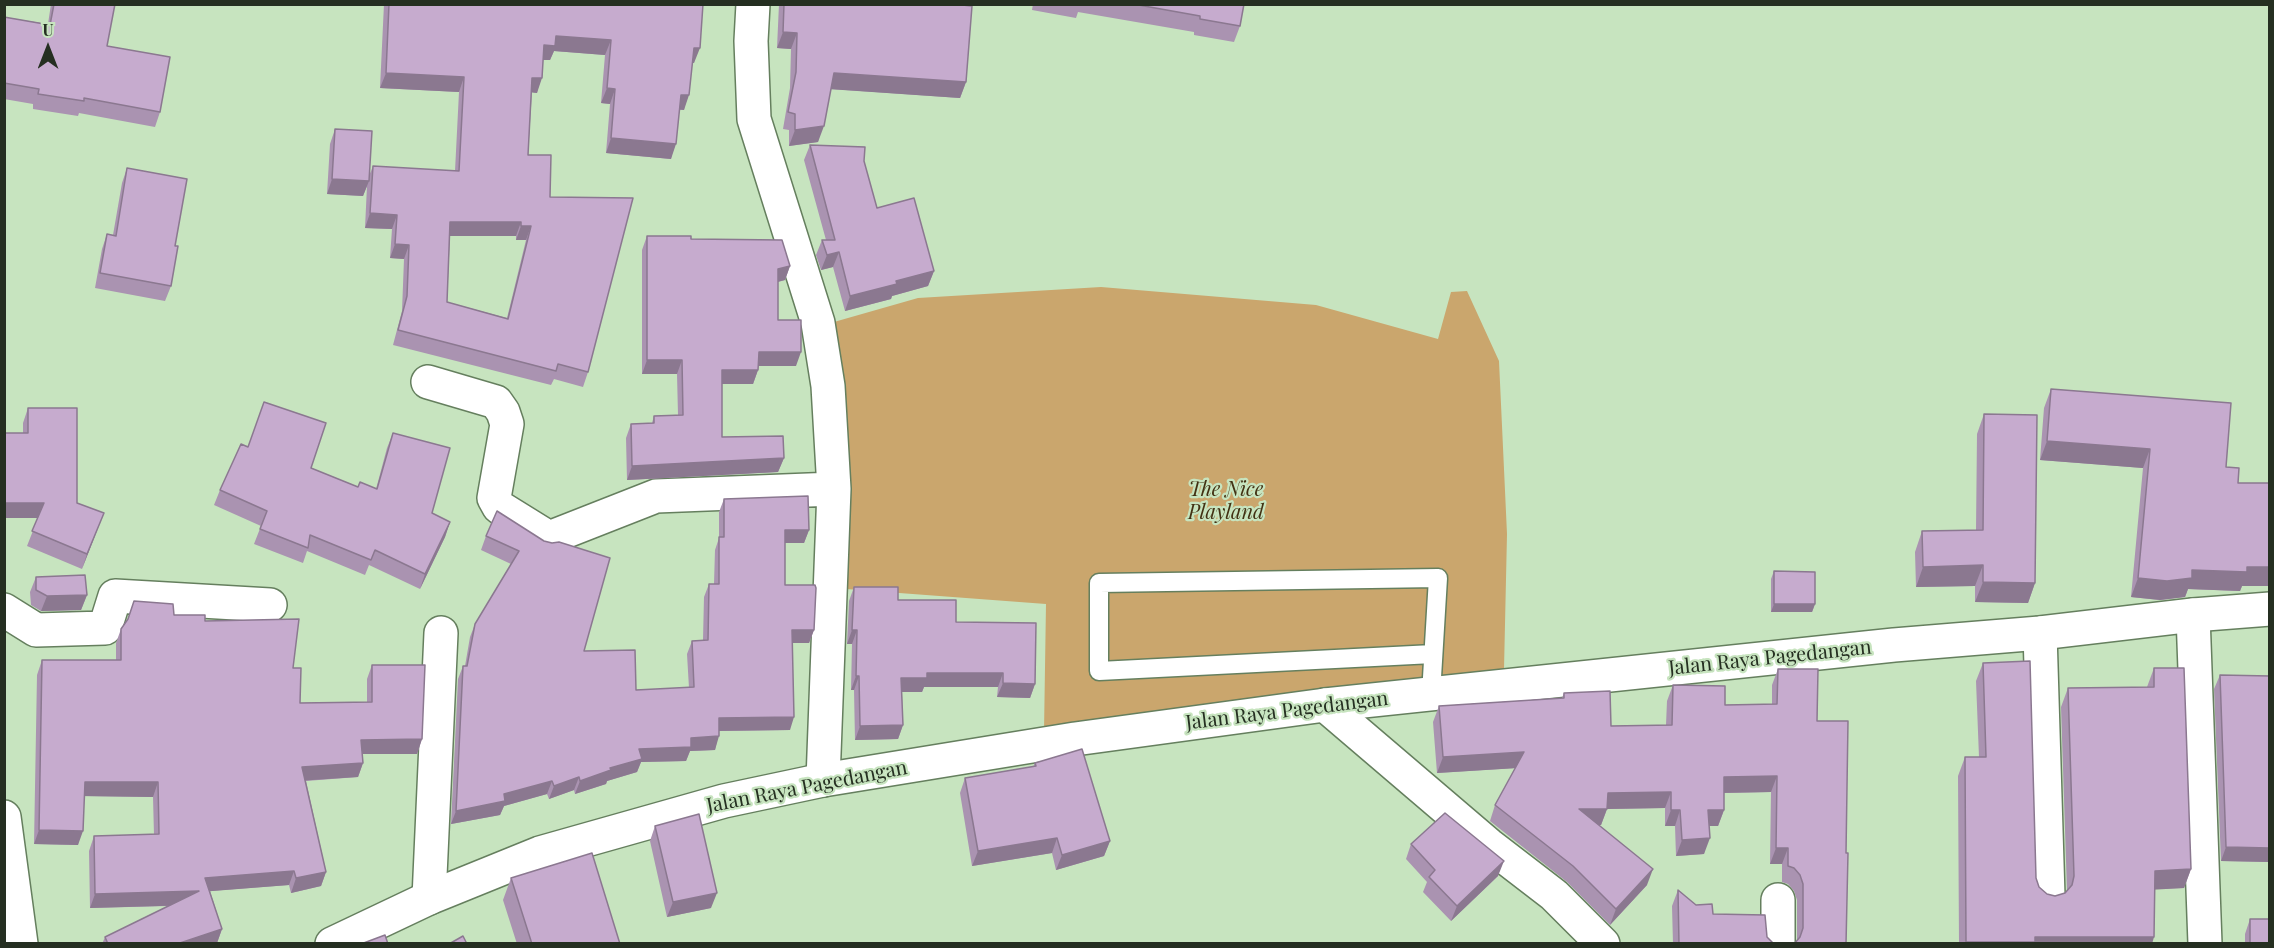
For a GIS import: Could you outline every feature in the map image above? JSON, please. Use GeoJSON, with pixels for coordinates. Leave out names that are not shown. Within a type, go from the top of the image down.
{"type":"FeatureCollection","features":[{"type":"Feature","properties":{"kind":"street"},"geometry":{"type":"LineString","coordinates":[[753,4],[751,41],[754,119],[818,323],[828,386],[834,489],[823,780]]}},
{"type":"Feature","properties":{"kind":"street"},"geometry":{"type":"LineString","coordinates":[[428,382],[496,402],[507,424],[494,498],[499,507],[549,538],[656,496],[834,489]]}},
{"type":"Feature","properties":{"kind":"street"},"geometry":{"type":"LineString","coordinates":[[4,610],[36,630],[105,628],[115,596],[270,605]]}},
{"type":"Feature","properties":{"kind":"street","name":"Jalan Raya Pagedangan"},"geometry":{"type":"LineString","coordinates":[[332,944],[429,898],[540,854],[724,801],[823,780],[1076,739],[1326,705],[1882,646],[2040,633],[2193,615],[2270,609]]}},
{"type":"Feature","properties":{"kind":"street"},"geometry":{"type":"LineString","coordinates":[[2193,615],[2205,944]]}},
{"type":"Feature","properties":{"kind":"street"},"geometry":{"type":"LineString","coordinates":[[429,898],[441,633]]}},
{"type":"Feature","properties":{"kind":"street"},"geometry":{"type":"LineString","coordinates":[[2040,633],[2048,896]]}},
{"type":"Feature","properties":{"kind":"street"},"geometry":{"type":"LineString","coordinates":[[1326,705],[1489,845],[1554,895],[1603,944]]}},
{"type":"Feature","properties":{"kind":"street"},"geometry":{"type":"LineString","coordinates":[[4,817],[21,944]]}},
{"type":"Feature","properties":{"kind":"street"},"geometry":{"type":"LineString","coordinates":[[1778,900],[1778,944]]}},
{"type":"Feature","properties":{"kind":"lane"},"geometry":{"type":"LineString","coordinates":[[1431,694],[1434,654],[1438,578],[1099,583],[1099,671],[1434,654]]}},
{"type":"Feature","properties":{"kind":"green space","name":"The Nice Playland"},"geometry":{"type":"Polygon","coordinates":[[[1101,287],[1316,305],[1438,339],[1451,292],[1467,291],[1499,361],[1507,534],[1504,669],[1044,732],[1046,604],[846,589],[834,322],[918,298],[1101,287]]]}},
{"type":"Feature","properties":{"kind":"building"},"geometry":{"type":"Polygon","coordinates":[[[54,4],[115,4],[107,46],[170,57],[160,112],[84,98],[84,101],[38,94],[39,89],[4,83],[4,17],[50,25],[54,4]]]}},
{"type":"Feature","properties":{"kind":"building"},"geometry":{"type":"Polygon","coordinates":[[[389,4],[703,4],[700,48],[694,48],[689,95],[681,95],[676,144],[611,138],[615,89],[607,88],[611,40],[556,36],[555,46],[544,45],[542,78],[532,78],[528,155],[551,155],[550,197],[633,198],[588,372],[558,364],[556,371],[398,330],[407,296],[409,245],[395,244],[397,215],[370,213],[373,166],[459,171],[464,77],[386,73],[389,4]],[[450,222],[447,302],[508,319],[531,226],[521,226],[521,222],[450,222]]]}},
{"type":"Feature","properties":{"kind":"building"},"geometry":{"type":"Polygon","coordinates":[[[784,4],[972,6],[966,82],[834,73],[824,126],[795,130],[795,114],[788,112],[796,72],[797,33],[783,32],[784,4]]]}},
{"type":"Feature","properties":{"kind":"building"},"geometry":{"type":"Polygon","coordinates":[[[1133,4],[1244,4],[1240,26],[1133,4]]]}},
{"type":"Feature","properties":{"kind":"building"},"geometry":{"type":"Polygon","coordinates":[[[335,129],[372,131],[369,181],[332,179],[335,129]]]}},
{"type":"Feature","properties":{"kind":"building"},"geometry":{"type":"Polygon","coordinates":[[[810,145],[865,147],[864,161],[877,208],[914,198],[934,271],[896,281],[897,284],[850,296],[839,252],[827,255],[822,240],[835,240],[810,145]]]}},
{"type":"Feature","properties":{"kind":"building"},"geometry":{"type":"Polygon","coordinates":[[[127,168],[187,179],[175,246],[178,246],[171,286],[100,273],[107,234],[116,236],[127,168]]]}},
{"type":"Feature","properties":{"kind":"building"},"geometry":{"type":"Polygon","coordinates":[[[647,236],[782,240],[790,266],[778,269],[778,320],[801,320],[801,352],[759,352],[758,370],[722,370],[722,437],[783,436],[784,458],[632,466],[631,424],[654,423],[654,416],[683,415],[682,360],[647,360],[647,236]]]}},
{"type":"Feature","properties":{"kind":"building"},"geometry":{"type":"Polygon","coordinates":[[[2051,389],[2231,403],[2226,467],[2239,468],[2238,483],[2270,483],[2270,567],[2247,567],[2247,572],[2192,570],[2192,578],[2167,581],[2138,578],[2150,449],[2047,441],[2051,389]]]}},
{"type":"Feature","properties":{"kind":"building"},"geometry":{"type":"Polygon","coordinates":[[[264,402],[326,423],[311,468],[358,487],[360,482],[377,489],[393,433],[450,448],[432,513],[450,522],[425,574],[375,550],[371,560],[310,535],[308,548],[260,529],[267,511],[220,490],[241,444],[248,447],[264,402]]]}},
{"type":"Feature","properties":{"kind":"building"},"geometry":{"type":"Polygon","coordinates":[[[28,408],[77,408],[77,503],[104,513],[87,554],[32,531],[44,503],[4,503],[4,433],[28,433],[28,408]]]}},
{"type":"Feature","properties":{"kind":"building"},"geometry":{"type":"Polygon","coordinates":[[[1984,414],[2037,415],[2035,583],[1983,582],[1983,565],[1923,567],[1922,531],[1983,530],[1984,414]]]}},
{"type":"Feature","properties":{"kind":"building"},"geometry":{"type":"Polygon","coordinates":[[[808,496],[809,530],[785,530],[785,585],[815,585],[816,588],[814,630],[792,630],[794,717],[719,718],[719,736],[691,738],[691,747],[639,749],[642,759],[610,768],[611,770],[580,781],[579,777],[554,786],[552,781],[504,794],[505,801],[456,811],[463,666],[467,666],[475,624],[519,551],[486,536],[497,511],[544,541],[559,542],[610,558],[584,651],[635,650],[636,690],[694,687],[692,641],[708,640],[709,584],[719,584],[719,537],[724,537],[724,499],[808,496]]]}},
{"type":"Feature","properties":{"kind":"building"},"geometry":{"type":"Polygon","coordinates":[[[1774,571],[1815,572],[1815,604],[1774,604],[1774,571]]]}},
{"type":"Feature","properties":{"kind":"building"},"geometry":{"type":"Polygon","coordinates":[[[85,575],[87,595],[47,596],[36,590],[36,577],[85,575]]]}},
{"type":"Feature","properties":{"kind":"building"},"geometry":{"type":"Polygon","coordinates":[[[854,587],[898,587],[898,600],[956,600],[956,622],[1036,623],[1035,684],[1003,683],[1003,673],[927,673],[927,678],[901,678],[903,725],[860,726],[859,676],[856,676],[857,630],[852,630],[854,587]]]}},
{"type":"Feature","properties":{"kind":"building"},"geometry":{"type":"Polygon","coordinates":[[[134,601],[173,604],[174,615],[205,615],[205,621],[299,619],[293,668],[301,668],[300,703],[372,702],[372,665],[425,665],[422,739],[361,740],[363,763],[302,767],[326,872],[296,878],[294,871],[205,878],[222,929],[177,944],[108,944],[105,937],[199,891],[95,894],[94,836],[159,834],[158,782],[85,782],[83,831],[39,830],[42,660],[121,660],[121,629],[128,619],[134,601]]]}},
{"type":"Feature","properties":{"kind":"building"},"geometry":{"type":"Polygon","coordinates":[[[2030,661],[2036,878],[2039,887],[2047,894],[2055,896],[2065,893],[2072,885],[2074,876],[2068,688],[2154,687],[2154,668],[2184,668],[2191,869],[2155,871],[2154,937],[2035,937],[2035,942],[1966,942],[1965,757],[1986,757],[1983,663],[2030,661]]]}},
{"type":"Feature","properties":{"kind":"building"},"geometry":{"type":"Polygon","coordinates":[[[1778,669],[1818,669],[1817,721],[1848,721],[1846,944],[1794,944],[1803,928],[1803,884],[1800,875],[1794,868],[1788,866],[1788,848],[1776,848],[1777,776],[1724,777],[1724,810],[1708,810],[1710,838],[1682,840],[1680,810],[1671,810],[1671,792],[1608,793],[1607,809],[1579,809],[1653,869],[1616,909],[1573,866],[1495,805],[1524,752],[1443,757],[1439,706],[1564,698],[1564,693],[1610,691],[1611,726],[1672,725],[1673,685],[1725,686],[1725,705],[1777,704],[1778,669]]]}},
{"type":"Feature","properties":{"kind":"building"},"geometry":{"type":"Polygon","coordinates":[[[2220,675],[2270,676],[2270,848],[2226,847],[2220,675]]]}},
{"type":"Feature","properties":{"kind":"building"},"geometry":{"type":"Polygon","coordinates":[[[1082,749],[1110,841],[1062,855],[1057,838],[978,851],[965,778],[1036,766],[1035,763],[1082,749]]]}},
{"type":"Feature","properties":{"kind":"building"},"geometry":{"type":"Polygon","coordinates":[[[1445,813],[1504,861],[1457,906],[1429,877],[1435,870],[1411,844],[1445,813]]]}},
{"type":"Feature","properties":{"kind":"building"},"geometry":{"type":"Polygon","coordinates":[[[699,814],[717,893],[673,902],[655,826],[699,814]]]}},
{"type":"Feature","properties":{"kind":"building"},"geometry":{"type":"Polygon","coordinates":[[[592,853],[620,944],[532,944],[511,878],[592,853]]]}},
{"type":"Feature","properties":{"kind":"building"},"geometry":{"type":"Polygon","coordinates":[[[1678,890],[1696,905],[1712,904],[1713,914],[1765,915],[1767,937],[1774,944],[1679,944],[1678,890]]]}},
{"type":"Feature","properties":{"kind":"building"},"geometry":{"type":"Polygon","coordinates":[[[2250,919],[2270,919],[2270,944],[2250,944],[2250,919]]]}},
{"type":"Feature","properties":{"kind":"building"},"geometry":{"type":"Polygon","coordinates":[[[385,935],[388,944],[361,944],[385,935]]]}},
{"type":"Feature","properties":{"kind":"building"},"geometry":{"type":"Polygon","coordinates":[[[463,936],[467,944],[449,944],[463,936]]]}}]}
